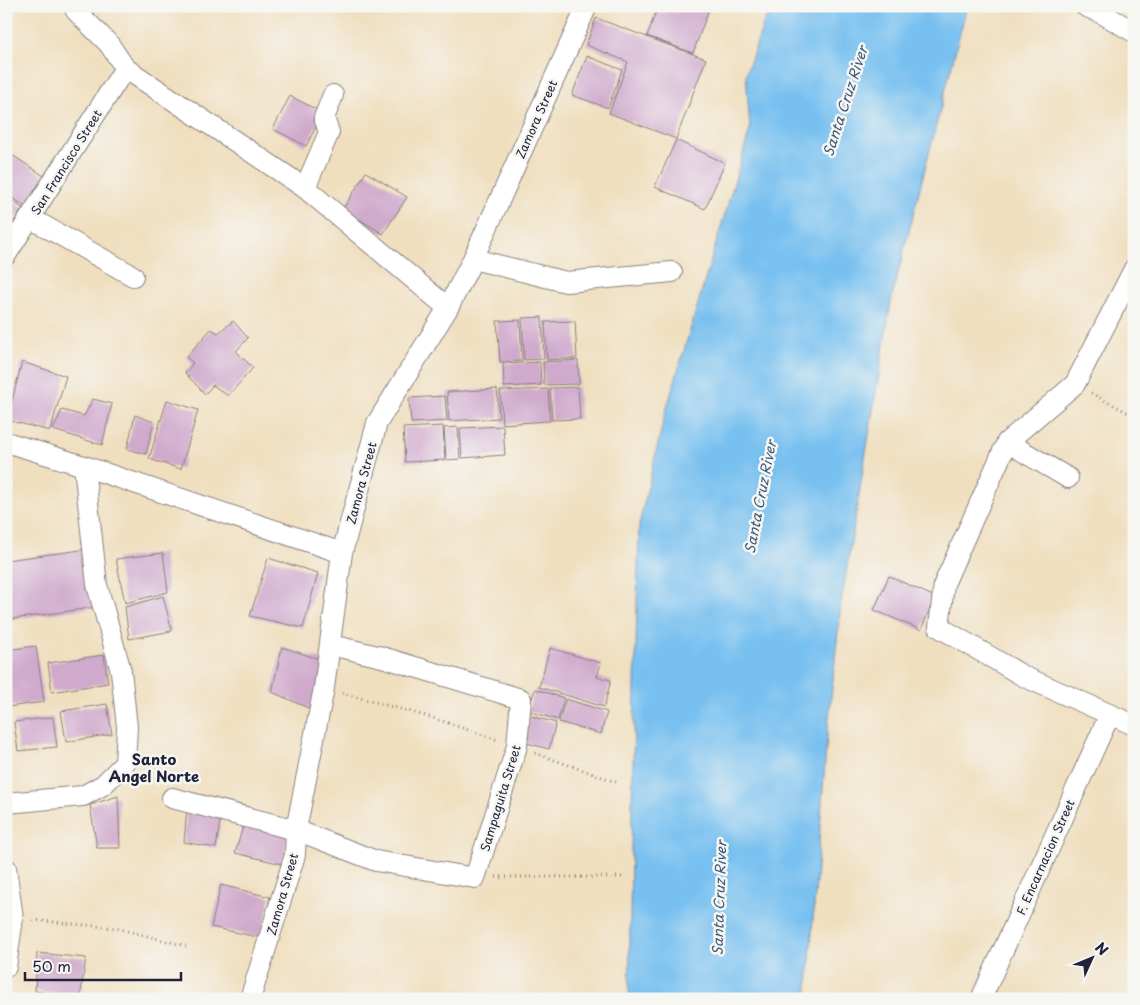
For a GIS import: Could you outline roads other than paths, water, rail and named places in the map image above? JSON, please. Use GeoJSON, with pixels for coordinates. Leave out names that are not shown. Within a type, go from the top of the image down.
{"type":"FeatureCollection","features":[{"type":"Feature","properties":{"kind":"street"},"geometry":{"type":"LineString","coordinates":[[74,6],[76,12],[109,44],[125,68],[305,188],[448,308]]}},
{"type":"Feature","properties":{"kind":"street","name":"Zamora Street"},"geometry":{"type":"LineString","coordinates":[[250,999],[294,856],[296,830],[331,645],[342,553],[377,423],[448,308],[473,259],[587,6]]}},
{"type":"Feature","properties":{"kind":"street"},"geometry":{"type":"LineString","coordinates":[[1099,9],[1134,32]]}},
{"type":"Feature","properties":{"kind":"street","name":"San Francisco Street"},"geometry":{"type":"LineString","coordinates":[[6,255],[125,68]]}},
{"type":"Feature","properties":{"kind":"street"},"geometry":{"type":"LineString","coordinates":[[305,188],[327,137],[328,132],[324,118],[333,95]]}},
{"type":"Feature","properties":{"kind":"street"},"geometry":{"type":"LineString","coordinates":[[30,218],[133,276]]}},
{"type":"Feature","properties":{"kind":"street"},"geometry":{"type":"LineString","coordinates":[[473,259],[566,282],[672,272]]}},
{"type":"Feature","properties":{"kind":"street"},"geometry":{"type":"LineString","coordinates":[[1134,270],[1075,384],[1007,442],[944,584],[939,627],[1026,678],[1109,716],[1134,725]]}},
{"type":"Feature","properties":{"kind":"street"},"geometry":{"type":"LineString","coordinates":[[6,442],[84,466],[342,553]]}},
{"type":"Feature","properties":{"kind":"street"},"geometry":{"type":"LineString","coordinates":[[1007,442],[1068,478]]}},
{"type":"Feature","properties":{"kind":"street"},"geometry":{"type":"LineString","coordinates":[[6,803],[83,796],[103,785],[125,763],[127,727],[121,671],[97,585],[84,466]]}},
{"type":"Feature","properties":{"kind":"street","name":"Sampaguita Street"},"geometry":{"type":"LineString","coordinates":[[296,830],[376,861],[475,878],[517,746],[521,699],[382,657],[331,645]]}},
{"type":"Feature","properties":{"kind":"street","name":"F. Encarnacion Street"},"geometry":{"type":"LineString","coordinates":[[981,999],[1109,716]]}},
{"type":"Feature","properties":{"kind":"street"},"geometry":{"type":"LineString","coordinates":[[172,798],[296,830]]}},
{"type":"Feature","properties":{"kind":"street"},"geometry":{"type":"LineString","coordinates":[[6,868],[13,918],[6,967]]}},
{"type":"Feature","properties":{"kind":"water","name":"Santa Cruz River"},"geometry":{"type":"Polygon","coordinates":[[[770,6],[967,6],[892,296],[841,603],[827,736],[807,999],[629,999],[639,525],[665,414],[750,130],[746,74],[770,6]]]}},
{"type":"Feature","properties":{"kind":"district","name":"Santo Angel Norte"},"geometry":{"type":"Point","coordinates":[154,766]}}]}
